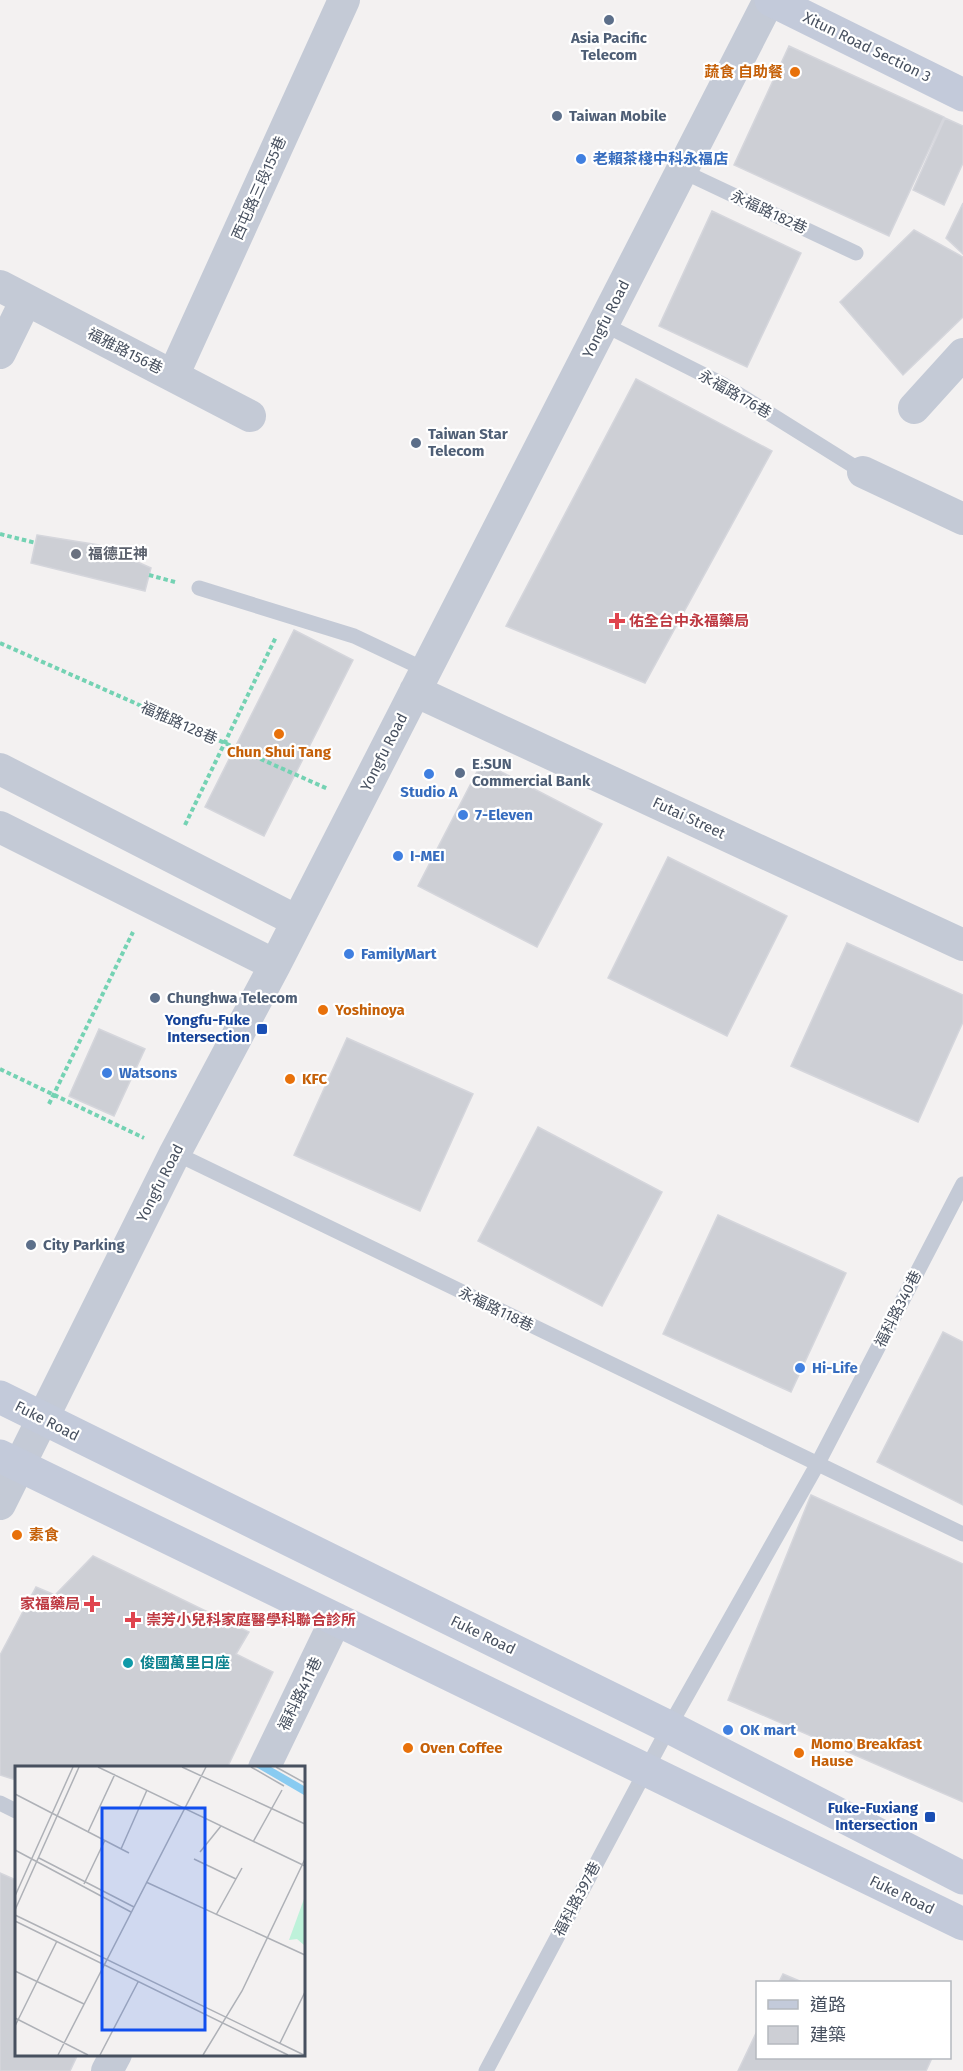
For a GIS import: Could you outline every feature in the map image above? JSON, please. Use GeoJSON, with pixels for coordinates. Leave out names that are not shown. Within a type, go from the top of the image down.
{"type":"FeatureCollection","features":[{"type":"Feature","properties":{"kind":"street","name":"西屯路三段155巷"},"geometry":{"type":"LineString","coordinates":[[173,376],[344,0]]}},
{"type":"Feature","properties":{"kind":"street","name":"Xitun Road Section 3"},"geometry":{"type":"LineString","coordinates":[[770,0],[963,95]]}},
{"type":"Feature","properties":{"kind":"street","name":"Yongfu Road"},"geometry":{"type":"LineString","coordinates":[[0,1504],[10,1460],[42,1419],[175,1153],[275,965],[770,0]]}},
{"type":"Feature","properties":{"kind":"street","name":"福雅路156巷"},"geometry":{"type":"LineString","coordinates":[[13,293],[250,417]]}},
{"type":"Feature","properties":{"kind":"street"},"geometry":{"type":"LineString","coordinates":[[0,353],[13,293]]}},
{"type":"Feature","properties":{"kind":"street"},"geometry":{"type":"LineString","coordinates":[[914,408],[963,354]]}},
{"type":"Feature","properties":{"kind":"street"},"geometry":{"type":"LineString","coordinates":[[863,472],[963,519]]}},
{"type":"Feature","properties":{"kind":"street","name":"Futai Street"},"geometry":{"type":"LineString","coordinates":[[421,681],[963,945]]}},
{"type":"Feature","properties":{"kind":"street"},"geometry":{"type":"LineString","coordinates":[[0,769],[297,921]]}},
{"type":"Feature","properties":{"kind":"street"},"geometry":{"type":"LineString","coordinates":[[0,827],[275,965]]}},
{"type":"Feature","properties":{"kind":"street","name":"Fuke Road"},"geometry":{"type":"LineString","coordinates":[[0,1397],[669,1727],[963,1878]]}},
{"type":"Feature","properties":{"kind":"street","name":"Fuke Road"},"geometry":{"type":"LineString","coordinates":[[10,1460],[963,1924]]}},
{"type":"Feature","properties":{"kind":"street","name":"福科路411巷"},"geometry":{"type":"LineString","coordinates":[[265,1766],[336,1619]]}},
{"type":"Feature","properties":{"kind":"street"},"geometry":{"type":"LineString","coordinates":[[107,2071],[115,2056]]}},
{"type":"Feature","properties":{"kind":"lane","name":"永福路182巷"},"geometry":{"type":"LineString","coordinates":[[682,171],[856,253]]}},
{"type":"Feature","properties":{"kind":"lane","name":"永福路176巷"},"geometry":{"type":"LineString","coordinates":[[603,324],[724,385],[863,472]]}},
{"type":"Feature","properties":{"kind":"lane"},"geometry":{"type":"LineString","coordinates":[[199,588],[354,636],[421,681]]}},
{"type":"Feature","properties":{"kind":"lane","name":"永福路118巷"},"geometry":{"type":"LineString","coordinates":[[175,1153],[817,1465]]}},
{"type":"Feature","properties":{"kind":"lane","name":"福科路340巷"},"geometry":{"type":"LineString","coordinates":[[669,1727],[817,1465],[963,1184]]}},
{"type":"Feature","properties":{"kind":"lane"},"geometry":{"type":"LineString","coordinates":[[817,1465],[856,1481],[963,1534]]}},
{"type":"Feature","properties":{"kind":"lane","name":"福科路397巷"},"geometry":{"type":"LineString","coordinates":[[486,2071],[669,1727]]}},
{"type":"Feature","properties":{"kind":"lane"},"geometry":{"type":"LineString","coordinates":[[0,1803],[15,1810]]}},
{"type":"Feature","properties":{"kind":"path"},"geometry":{"type":"LineString","coordinates":[[0,534],[36,543]]}},
{"type":"Feature","properties":{"kind":"path","name":"福雅路128巷"},"geometry":{"type":"LineString","coordinates":[[0,643],[358,802]]}},
{"type":"Feature","properties":{"kind":"path"},"geometry":{"type":"LineString","coordinates":[[0,1069],[175,1153]]}},
{"type":"Feature","properties":{"kind":"building"},"geometry":{"type":"Polygon","coordinates":[[[789,46],[944,117],[889,236],[734,165],[789,46]]]}},
{"type":"Feature","properties":{"kind":"building"},"geometry":{"type":"Polygon","coordinates":[[[945,118],[963,126],[963,163],[944,205],[913,190],[945,118]]]}},
{"type":"Feature","properties":{"kind":"building"},"geometry":{"type":"Polygon","coordinates":[[[963,203],[963,254],[946,238],[963,203]]]}},
{"type":"Feature","properties":{"kind":"building"},"geometry":{"type":"Polygon","coordinates":[[[712,211],[801,253],[747,367],[659,326],[712,211]]]}},
{"type":"Feature","properties":{"kind":"building"},"geometry":{"type":"Polygon","coordinates":[[[914,230],[963,257],[963,317],[903,375],[840,302],[914,230]]]}},
{"type":"Feature","properties":{"kind":"building"},"geometry":{"type":"Polygon","coordinates":[[[636,379],[772,451],[645,683],[506,626],[636,379]]]}},
{"type":"Feature","properties":{"kind":"building","name":"福德正神"},"geometry":{"type":"Polygon","coordinates":[[[37,535],[99,545],[151,568],[145,591],[31,563],[37,535]]]}},
{"type":"Feature","properties":{"kind":"building","name":"Chun Shui Tang"},"geometry":{"type":"Polygon","coordinates":[[[294,630],[353,660],[264,836],[205,807],[294,630]]]}},
{"type":"Feature","properties":{"kind":"building"},"geometry":{"type":"Polygon","coordinates":[[[482,762],[602,824],[537,947],[418,886],[482,762]]]}},
{"type":"Feature","properties":{"kind":"building"},"geometry":{"type":"Polygon","coordinates":[[[668,857],[787,916],[727,1036],[608,978],[668,857]]]}},
{"type":"Feature","properties":{"kind":"building"},"geometry":{"type":"Polygon","coordinates":[[[847,943],[963,995],[963,1022],[918,1122],[791,1066],[847,943]]]}},
{"type":"Feature","properties":{"kind":"building","name":"Watsons"},"geometry":{"type":"Polygon","coordinates":[[[99,1029],[145,1049],[114,1116],[69,1096],[99,1029]]]}},
{"type":"Feature","properties":{"kind":"building"},"geometry":{"type":"Polygon","coordinates":[[[347,1038],[473,1094],[420,1211],[294,1155],[347,1038]]]}},
{"type":"Feature","properties":{"kind":"building"},"geometry":{"type":"Polygon","coordinates":[[[538,1127],[662,1192],[602,1306],[478,1241],[538,1127]]]}},
{"type":"Feature","properties":{"kind":"building"},"geometry":{"type":"Polygon","coordinates":[[[718,1215],[846,1273],[791,1392],[663,1334],[718,1215]]]}},
{"type":"Feature","properties":{"kind":"building"},"geometry":{"type":"Polygon","coordinates":[[[943,1332],[963,1342],[963,1505],[877,1462],[943,1332]]]}},
{"type":"Feature","properties":{"kind":"building"},"geometry":{"type":"Polygon","coordinates":[[[811,1495],[963,1564],[963,1802],[728,1700],[811,1495]]]}},
{"type":"Feature","properties":{"kind":"building","name":"俊國萬里日座"},"geometry":{"type":"Polygon","coordinates":[[[93,1556],[249,1632],[236,1654],[273,1672],[228,1766],[15,1766],[15,1780],[0,1775],[0,1655],[36,1587],[55,1595],[93,1556]]]}},
{"type":"Feature","properties":{"kind":"building"},"geometry":{"type":"Polygon","coordinates":[[[0,1873],[15,1880],[15,2056],[77,2056],[70,2071],[0,2071],[0,1873]]]}},
{"type":"Feature","properties":{"kind":"building"},"geometry":{"type":"Polygon","coordinates":[[[783,1974],[800,1981],[780,1981],[783,1974]]]}},
{"type":"Feature","properties":{"kind":"building"},"geometry":{"type":"Polygon","coordinates":[[[756,2033],[756,2059],[932,2059],[926,2071],[738,2071],[756,2033]]]}},
{"type":"Feature","properties":{"kind":"place","name":"Asia Pacific Telecom"},"geometry":{"type":"Point","coordinates":[609,20]}},
{"type":"Feature","properties":{"kind":"place","name":"蔬食 自助餐"},"geometry":{"type":"Point","coordinates":[795,72]}},
{"type":"Feature","properties":{"kind":"place","name":"Taiwan Mobile"},"geometry":{"type":"Point","coordinates":[557,116]}},
{"type":"Feature","properties":{"kind":"place","name":"老賴茶棧中科永福店"},"geometry":{"type":"Point","coordinates":[581,159]}},
{"type":"Feature","properties":{"kind":"place","name":"Taiwan Star Telecom"},"geometry":{"type":"Point","coordinates":[416,443]}},
{"type":"Feature","properties":{"kind":"place","name":"福德正神"},"geometry":{"type":"Point","coordinates":[76,554]}},
{"type":"Feature","properties":{"kind":"place","name":"佑全台中永福藥局"},"geometry":{"type":"Point","coordinates":[617,621]}},
{"type":"Feature","properties":{"kind":"place","name":"Chun Shui Tang"},"geometry":{"type":"Point","coordinates":[279,734]}},
{"type":"Feature","properties":{"kind":"place","name":"E.SUN Commercial Bank"},"geometry":{"type":"Point","coordinates":[460,773]}},
{"type":"Feature","properties":{"kind":"place","name":"Studio A"},"geometry":{"type":"Point","coordinates":[429,774]}},
{"type":"Feature","properties":{"kind":"place","name":"7-Eleven"},"geometry":{"type":"Point","coordinates":[463,815]}},
{"type":"Feature","properties":{"kind":"place","name":"I-MEI"},"geometry":{"type":"Point","coordinates":[398,856]}},
{"type":"Feature","properties":{"kind":"place","name":"FamilyMart"},"geometry":{"type":"Point","coordinates":[349,954]}},
{"type":"Feature","properties":{"kind":"place","name":"Chunghwa Telecom"},"geometry":{"type":"Point","coordinates":[155,998]}},
{"type":"Feature","properties":{"kind":"place","name":"Yoshinoya"},"geometry":{"type":"Point","coordinates":[323,1010]}},
{"type":"Feature","properties":{"kind":"place","name":"Yongfu-Fuke Intersection"},"geometry":{"type":"Point","coordinates":[262,1029]}},
{"type":"Feature","properties":{"kind":"place","name":"Watsons"},"geometry":{"type":"Point","coordinates":[107,1073]}},
{"type":"Feature","properties":{"kind":"place","name":"KFC"},"geometry":{"type":"Point","coordinates":[290,1079]}},
{"type":"Feature","properties":{"kind":"place","name":"City Parking"},"geometry":{"type":"Point","coordinates":[31,1245]}},
{"type":"Feature","properties":{"kind":"place","name":"Hi-Life"},"geometry":{"type":"Point","coordinates":[800,1368]}},
{"type":"Feature","properties":{"kind":"place","name":"素食"},"geometry":{"type":"Point","coordinates":[17,1535]}},
{"type":"Feature","properties":{"kind":"place","name":"家福藥局"},"geometry":{"type":"Point","coordinates":[92,1604]}},
{"type":"Feature","properties":{"kind":"place","name":"崇芳小兒科家庭醫學科聯合診所"},"geometry":{"type":"Point","coordinates":[133,1620]}},
{"type":"Feature","properties":{"kind":"place","name":"俊國萬里日座"},"geometry":{"type":"Point","coordinates":[128,1663]}},
{"type":"Feature","properties":{"kind":"place","name":"OK mart"},"geometry":{"type":"Point","coordinates":[728,1730]}},
{"type":"Feature","properties":{"kind":"place","name":"Oven Coffee"},"geometry":{"type":"Point","coordinates":[408,1748]}},
{"type":"Feature","properties":{"kind":"place","name":"Momo Breakfast Hause"},"geometry":{"type":"Point","coordinates":[799,1753]}},
{"type":"Feature","properties":{"kind":"place","name":"Fuke-Fuxiang Intersection"},"geometry":{"type":"Point","coordinates":[930,1817]}}]}
